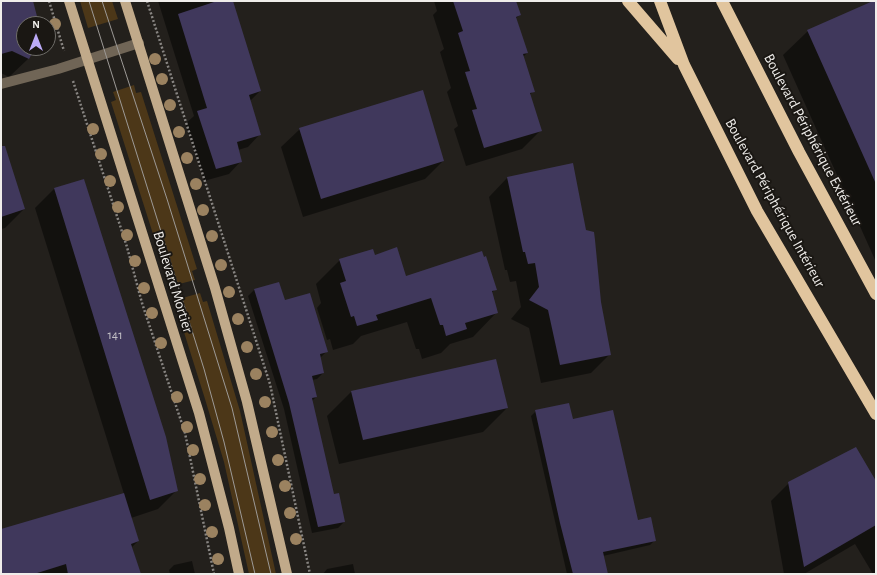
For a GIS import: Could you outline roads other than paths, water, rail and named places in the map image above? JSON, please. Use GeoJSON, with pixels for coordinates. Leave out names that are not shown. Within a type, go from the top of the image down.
{"type":"FeatureCollection","features":[{"type":"Feature","properties":{"kind":"highway"},"geometry":{"type":"LineString","coordinates":[[628,1],[684,66]]}},
{"type":"Feature","properties":{"kind":"highway","name":"Boulevard Périphérique Intérieur"},"geometry":{"type":"LineString","coordinates":[[660,1],[684,66],[758,211],[876,414]]}},
{"type":"Feature","properties":{"kind":"highway","name":"Boulevard Périphérique Extérieur"},"geometry":{"type":"LineString","coordinates":[[722,1],[799,152],[876,294]]}},
{"type":"Feature","properties":{"kind":"main road","name":"Boulevard Mortier"},"geometry":{"type":"LineString","coordinates":[[69,1],[199,413],[229,528],[239,574]]}},
{"type":"Feature","properties":{"kind":"main road"},"geometry":{"type":"LineString","coordinates":[[125,1],[215,288],[247,402],[287,574]]}},
{"type":"Feature","properties":{"kind":"street"},"geometry":{"type":"LineString","coordinates":[[1,84],[58,69],[139,43]]}},
{"type":"Feature","properties":{"kind":"tram line"},"geometry":{"type":"LineString","coordinates":[[89,1],[204,369],[224,442],[255,574]]}},
{"type":"Feature","properties":{"kind":"tram line"},"geometry":{"type":"LineString","coordinates":[[102,1],[167,199],[232,408],[271,574]]}}]}
